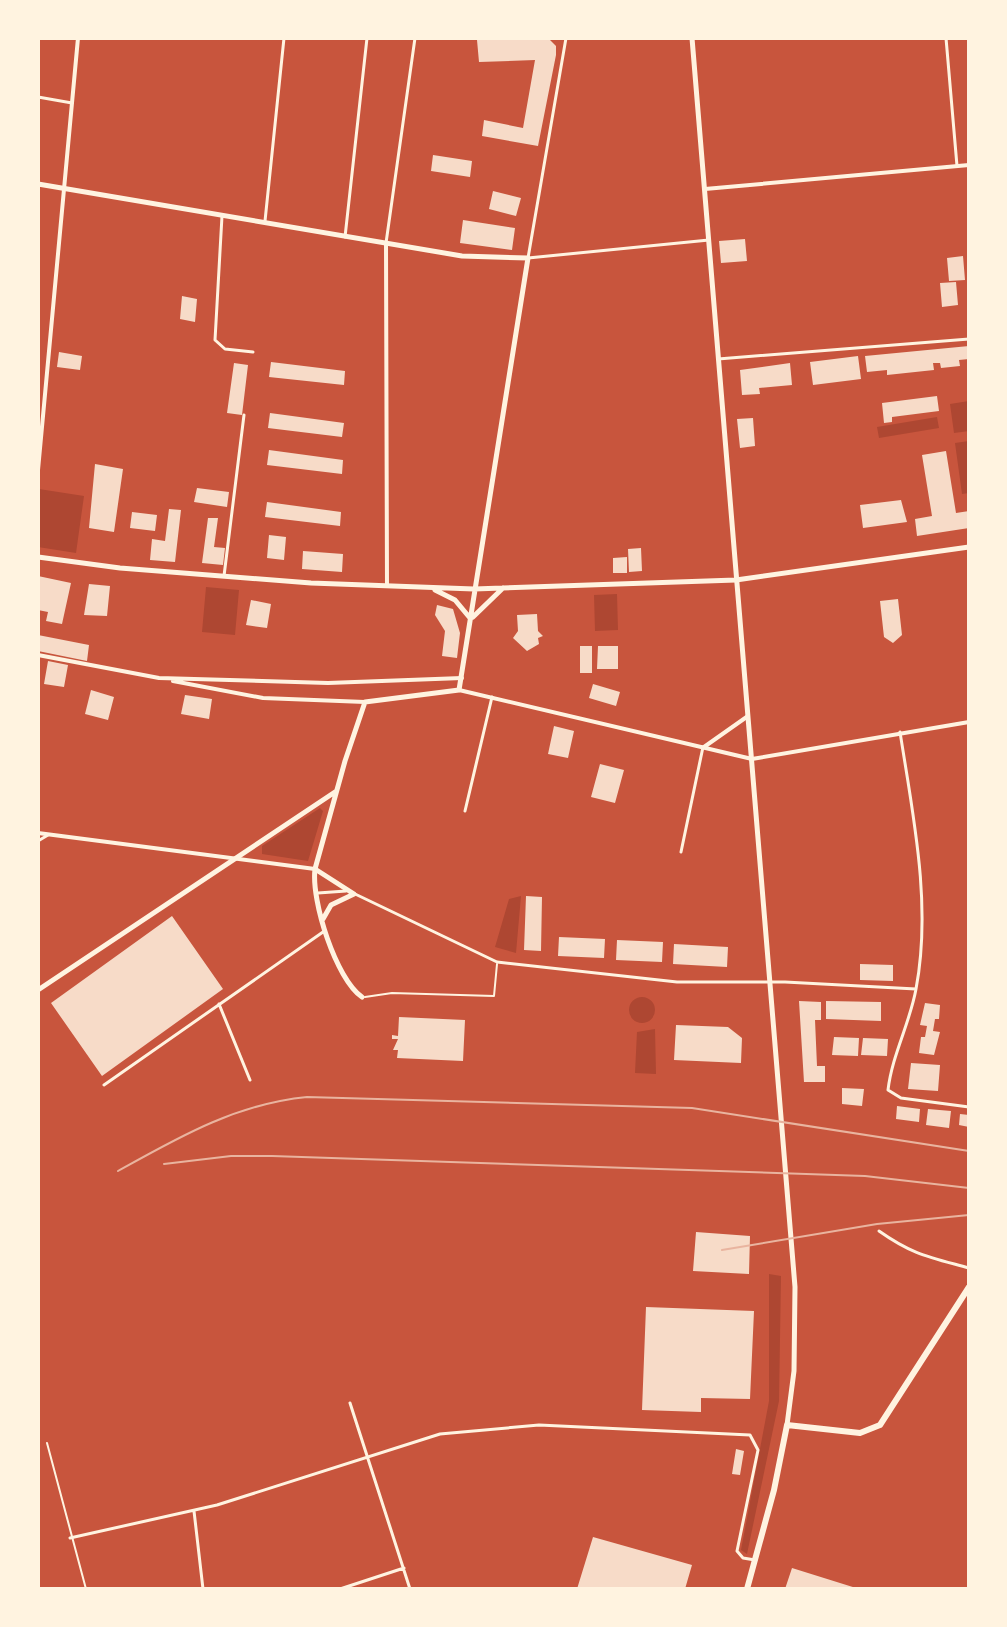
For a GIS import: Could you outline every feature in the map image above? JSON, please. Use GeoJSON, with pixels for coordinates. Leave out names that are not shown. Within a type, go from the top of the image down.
{"type":"FeatureCollection","features":[{"type":"Feature","properties":{"kind":"highway"},"geometry":{"type":"LineString","coordinates":[[747,1589],[787,1425],[860,1433],[880,1425],[969,1287]]}},
{"type":"Feature","properties":{"kind":"main road"},"geometry":{"type":"LineString","coordinates":[[692,38],[795,1287],[794,1371],[787,1425]]}},
{"type":"Feature","properties":{"kind":"main road"},"geometry":{"type":"LineString","coordinates":[[38,184],[475,258],[528,258],[459,690],[365,702],[315,869],[314,893],[322,920],[344,978],[350,989],[362,997]]}},
{"type":"Feature","properties":{"kind":"main road"},"geometry":{"type":"LineString","coordinates":[[38,557],[107,567],[224,576],[474,589],[736,580],[969,547]]}},
{"type":"Feature","properties":{"kind":"main road"},"geometry":{"type":"LineString","coordinates":[[427,587],[455,600],[471,620]]}},
{"type":"Feature","properties":{"kind":"main road"},"geometry":{"type":"LineString","coordinates":[[471,620],[488,599],[504,588]]}},
{"type":"Feature","properties":{"kind":"main road"},"geometry":{"type":"LineString","coordinates":[[38,990],[336,791]]}},
{"type":"Feature","properties":{"kind":"main road"},"geometry":{"type":"LineString","coordinates":[[315,869],[354,894]]}},
{"type":"Feature","properties":{"kind":"main road"},"geometry":{"type":"LineString","coordinates":[[322,920],[331,905],[354,894]]}},
{"type":"Feature","properties":{"kind":"street"},"geometry":{"type":"LineString","coordinates":[[38,470],[78,38]]}},
{"type":"Feature","properties":{"kind":"street"},"geometry":{"type":"LineString","coordinates":[[265,223],[284,38]]}},
{"type":"Feature","properties":{"kind":"street"},"geometry":{"type":"LineString","coordinates":[[345,237],[367,38]]}},
{"type":"Feature","properties":{"kind":"street"},"geometry":{"type":"LineString","coordinates":[[387,586],[386,243],[415,38]]}},
{"type":"Feature","properties":{"kind":"street"},"geometry":{"type":"LineString","coordinates":[[566,38],[528,258],[709,240]]}},
{"type":"Feature","properties":{"kind":"street"},"geometry":{"type":"LineString","coordinates":[[946,38],[957,166]]}},
{"type":"Feature","properties":{"kind":"street"},"geometry":{"type":"LineString","coordinates":[[38,97],[72,103]]}},
{"type":"Feature","properties":{"kind":"street"},"geometry":{"type":"LineString","coordinates":[[705,189],[969,165]]}},
{"type":"Feature","properties":{"kind":"street"},"geometry":{"type":"LineString","coordinates":[[222,216],[215,340],[225,349],[253,352]]}},
{"type":"Feature","properties":{"kind":"street"},"geometry":{"type":"LineString","coordinates":[[718,359],[969,339]]}},
{"type":"Feature","properties":{"kind":"street"},"geometry":{"type":"LineString","coordinates":[[224,576],[244,415]]}},
{"type":"Feature","properties":{"kind":"street"},"geometry":{"type":"LineString","coordinates":[[38,655],[263,698],[365,702]]}},
{"type":"Feature","properties":{"kind":"street"},"geometry":{"type":"LineString","coordinates":[[159,678],[328,683],[462,678]]}},
{"type":"Feature","properties":{"kind":"street"},"geometry":{"type":"LineString","coordinates":[[459,690],[752,759],[969,722]]}},
{"type":"Feature","properties":{"kind":"street"},"geometry":{"type":"LineString","coordinates":[[465,811],[492,697]]}},
{"type":"Feature","properties":{"kind":"street"},"geometry":{"type":"LineString","coordinates":[[681,852],[703,747],[748,716]]}},
{"type":"Feature","properties":{"kind":"street"},"geometry":{"type":"LineString","coordinates":[[900,732],[920,884],[921,940],[916,989],[888,1090],[901,1098],[969,1107]]}},
{"type":"Feature","properties":{"kind":"street"},"geometry":{"type":"LineString","coordinates":[[38,833],[315,869]]}},
{"type":"Feature","properties":{"kind":"street"},"geometry":{"type":"LineString","coordinates":[[38,841],[48,835]]}},
{"type":"Feature","properties":{"kind":"street"},"geometry":{"type":"LineString","coordinates":[[314,893],[340,890],[354,894],[497,962],[677,982],[785,982],[916,989]]}},
{"type":"Feature","properties":{"kind":"street"},"geometry":{"type":"LineString","coordinates":[[104,1085],[326,930]]}},
{"type":"Feature","properties":{"kind":"street"},"geometry":{"type":"LineString","coordinates":[[219,1004],[250,1080]]}},
{"type":"Feature","properties":{"kind":"street"},"geometry":{"type":"LineString","coordinates":[[879,1231],[898,1246],[920,1256],[969,1268]]}},
{"type":"Feature","properties":{"kind":"street"},"geometry":{"type":"LineString","coordinates":[[350,1403],[410,1589]]}},
{"type":"Feature","properties":{"kind":"street"},"geometry":{"type":"LineString","coordinates":[[70,1538],[194,1511],[421,1438],[498,1427],[539,1425],[745,1433],[754,1439],[758,1450],[737,1551],[743,1558],[755,1560]]}},
{"type":"Feature","properties":{"kind":"street"},"geometry":{"type":"LineString","coordinates":[[194,1511],[203,1589]]}},
{"type":"Feature","properties":{"kind":"street"},"geometry":{"type":"LineString","coordinates":[[340,1589],[404,1568]]}},
{"type":"Feature","properties":{"kind":"lane"},"geometry":{"type":"LineString","coordinates":[[362,997],[392,993],[494,996],[497,962]]}},
{"type":"Feature","properties":{"kind":"lane"},"geometry":{"type":"LineString","coordinates":[[47,1443],[86,1589]]}},
{"type":"Feature","properties":{"kind":"shaded area"},"geometry":{"type":"Polygon","coordinates":[[[969,401],[969,431],[954,433],[950,404],[969,401]]]}},
{"type":"Feature","properties":{"kind":"shaded area"},"geometry":{"type":"Polygon","coordinates":[[[937,417],[939,428],[879,438],[877,427],[937,417]]]}},
{"type":"Feature","properties":{"kind":"shaded area"},"geometry":{"type":"Polygon","coordinates":[[[969,441],[969,493],[962,494],[955,443],[969,441]]]}},
{"type":"Feature","properties":{"kind":"shaded area"},"geometry":{"type":"Polygon","coordinates":[[[39,489],[84,496],[76,553],[38,547],[39,489]]]}},
{"type":"Feature","properties":{"kind":"shaded area"},"geometry":{"type":"Polygon","coordinates":[[[206,587],[239,590],[235,635],[202,632],[206,587]]]}},
{"type":"Feature","properties":{"kind":"shaded area"},"geometry":{"type":"Polygon","coordinates":[[[617,594],[618,630],[595,631],[594,595],[617,594]]]}},
{"type":"Feature","properties":{"kind":"shaded area"},"geometry":{"type":"Polygon","coordinates":[[[320,808],[323,811],[308,861],[262,854],[262,846],[320,808]]]}},
{"type":"Feature","properties":{"kind":"shaded area"},"geometry":{"type":"Polygon","coordinates":[[[521,896],[516,953],[495,947],[509,899],[521,896]]]}},
{"type":"Feature","properties":{"kind":"shaded area"},"geometry":{"type":"Polygon","coordinates":[[[642,997],[651,1001],[655,1010],[651,1019],[642,1023],[633,1019],[629,1010],[633,1001],[642,997]]]}},
{"type":"Feature","properties":{"kind":"shaded area"},"geometry":{"type":"Polygon","coordinates":[[[655,1029],[656,1074],[635,1073],[637,1032],[655,1029]]]}},
{"type":"Feature","properties":{"kind":"shaded area"},"geometry":{"type":"Polygon","coordinates":[[[769,1274],[781,1276],[779,1401],[747,1554],[741,1550],[769,1401],[769,1274]]]}},
{"type":"Feature","properties":{"kind":"building"},"geometry":{"type":"Polygon","coordinates":[[[548,38],[556,46],[556,55],[538,146],[482,136],[484,120],[523,128],[535,60],[479,62],[477,40],[548,38]]]}},
{"type":"Feature","properties":{"kind":"building"},"geometry":{"type":"Polygon","coordinates":[[[433,155],[472,161],[470,177],[431,171],[433,155]]]}},
{"type":"Feature","properties":{"kind":"building"},"geometry":{"type":"Polygon","coordinates":[[[493,191],[521,198],[516,216],[489,209],[493,191]]]}},
{"type":"Feature","properties":{"kind":"building"},"geometry":{"type":"Polygon","coordinates":[[[463,220],[515,228],[512,250],[460,243],[463,220]]]}},
{"type":"Feature","properties":{"kind":"building"},"geometry":{"type":"Polygon","coordinates":[[[745,239],[747,261],[721,263],[719,241],[745,239]]]}},
{"type":"Feature","properties":{"kind":"building"},"geometry":{"type":"Polygon","coordinates":[[[963,256],[965,280],[949,281],[947,258],[963,256]]]}},
{"type":"Feature","properties":{"kind":"building"},"geometry":{"type":"Polygon","coordinates":[[[956,282],[958,305],[942,307],[940,283],[956,282]]]}},
{"type":"Feature","properties":{"kind":"building"},"geometry":{"type":"Polygon","coordinates":[[[182,296],[197,299],[195,322],[180,319],[182,296]]]}},
{"type":"Feature","properties":{"kind":"building"},"geometry":{"type":"Polygon","coordinates":[[[969,346],[969,359],[959,360],[960,366],[941,368],[940,363],[933,363],[934,370],[887,375],[887,370],[867,372],[865,356],[969,346]]]}},
{"type":"Feature","properties":{"kind":"building"},"geometry":{"type":"Polygon","coordinates":[[[59,352],[82,356],[80,370],[57,367],[59,352]]]}},
{"type":"Feature","properties":{"kind":"building"},"geometry":{"type":"Polygon","coordinates":[[[858,356],[861,379],[813,385],[810,362],[858,356]]]}},
{"type":"Feature","properties":{"kind":"building"},"geometry":{"type":"Polygon","coordinates":[[[271,362],[345,371],[344,385],[269,377],[271,362]]]}},
{"type":"Feature","properties":{"kind":"building"},"geometry":{"type":"Polygon","coordinates":[[[234,363],[248,365],[242,415],[227,413],[234,363]]]}},
{"type":"Feature","properties":{"kind":"building"},"geometry":{"type":"Polygon","coordinates":[[[790,363],[792,385],[759,388],[760,394],[742,395],[740,370],[790,363]]]}},
{"type":"Feature","properties":{"kind":"building"},"geometry":{"type":"Polygon","coordinates":[[[937,396],[939,411],[892,417],[892,422],[884,423],[882,403],[937,396]]]}},
{"type":"Feature","properties":{"kind":"building"},"geometry":{"type":"Polygon","coordinates":[[[270,413],[344,423],[342,437],[268,428],[270,413]]]}},
{"type":"Feature","properties":{"kind":"building"},"geometry":{"type":"Polygon","coordinates":[[[753,418],[755,446],[740,448],[737,419],[753,418]]]}},
{"type":"Feature","properties":{"kind":"building"},"geometry":{"type":"Polygon","coordinates":[[[269,450],[343,460],[342,474],[267,465],[269,450]]]}},
{"type":"Feature","properties":{"kind":"building"},"geometry":{"type":"Polygon","coordinates":[[[946,451],[956,513],[969,511],[969,528],[917,536],[915,519],[932,516],[922,455],[946,451]]]}},
{"type":"Feature","properties":{"kind":"building"},"geometry":{"type":"Polygon","coordinates":[[[95,464],[123,469],[114,532],[89,528],[95,464]]]}},
{"type":"Feature","properties":{"kind":"building"},"geometry":{"type":"Polygon","coordinates":[[[197,488],[229,492],[227,507],[194,502],[197,488]]]}},
{"type":"Feature","properties":{"kind":"building"},"geometry":{"type":"Polygon","coordinates":[[[901,500],[907,522],[863,528],[860,505],[901,500]]]}},
{"type":"Feature","properties":{"kind":"building"},"geometry":{"type":"Polygon","coordinates":[[[267,502],[341,512],[340,526],[265,517],[267,502]]]}},
{"type":"Feature","properties":{"kind":"building"},"geometry":{"type":"Polygon","coordinates":[[[169,509],[181,510],[175,562],[150,560],[152,539],[165,541],[169,509]]]}},
{"type":"Feature","properties":{"kind":"building"},"geometry":{"type":"Polygon","coordinates":[[[132,512],[157,515],[155,531],[130,528],[132,512]]]}},
{"type":"Feature","properties":{"kind":"building"},"geometry":{"type":"Polygon","coordinates":[[[208,518],[218,518],[214,547],[225,548],[223,565],[202,563],[208,518]]]}},
{"type":"Feature","properties":{"kind":"building"},"geometry":{"type":"Polygon","coordinates":[[[269,535],[286,537],[284,560],[267,558],[269,535]]]}},
{"type":"Feature","properties":{"kind":"building"},"geometry":{"type":"Polygon","coordinates":[[[641,548],[642,571],[629,572],[628,549],[641,548]]]}},
{"type":"Feature","properties":{"kind":"building"},"geometry":{"type":"Polygon","coordinates":[[[303,551],[343,554],[342,572],[302,569],[303,551]]]}},
{"type":"Feature","properties":{"kind":"building"},"geometry":{"type":"Polygon","coordinates":[[[627,557],[627,573],[613,573],[613,558],[627,557]]]}},
{"type":"Feature","properties":{"kind":"building"},"geometry":{"type":"Polygon","coordinates":[[[38,576],[71,583],[62,624],[46,621],[48,612],[38,610],[38,576]]]}},
{"type":"Feature","properties":{"kind":"building"},"geometry":{"type":"Polygon","coordinates":[[[89,584],[110,586],[107,616],[84,615],[89,584]]]}},
{"type":"Feature","properties":{"kind":"building"},"geometry":{"type":"Polygon","coordinates":[[[898,599],[902,635],[893,643],[884,637],[880,601],[898,599]]]}},
{"type":"Feature","properties":{"kind":"building"},"geometry":{"type":"Polygon","coordinates":[[[251,600],[271,604],[267,628],[246,625],[251,600]]]}},
{"type":"Feature","properties":{"kind":"building"},"geometry":{"type":"Polygon","coordinates":[[[437,605],[453,609],[460,633],[457,658],[442,656],[445,631],[435,615],[437,605]]]}},
{"type":"Feature","properties":{"kind":"building"},"geometry":{"type":"Polygon","coordinates":[[[537,614],[538,631],[543,636],[538,638],[539,644],[527,651],[513,638],[518,631],[517,615],[537,614]]]}},
{"type":"Feature","properties":{"kind":"building"},"geometry":{"type":"Polygon","coordinates":[[[38,635],[89,645],[87,661],[38,651],[38,635]]]}},
{"type":"Feature","properties":{"kind":"building"},"geometry":{"type":"Polygon","coordinates":[[[580,646],[592,646],[592,673],[580,673],[580,646]]]}},
{"type":"Feature","properties":{"kind":"building"},"geometry":{"type":"Polygon","coordinates":[[[598,646],[618,646],[618,669],[597,669],[598,646]]]}},
{"type":"Feature","properties":{"kind":"building"},"geometry":{"type":"Polygon","coordinates":[[[48,661],[68,665],[64,687],[44,684],[48,661]]]}},
{"type":"Feature","properties":{"kind":"building"},"geometry":{"type":"Polygon","coordinates":[[[593,684],[620,692],[616,706],[589,698],[593,684]]]}},
{"type":"Feature","properties":{"kind":"building"},"geometry":{"type":"Polygon","coordinates":[[[91,690],[114,697],[108,720],[85,714],[91,690]]]}},
{"type":"Feature","properties":{"kind":"building"},"geometry":{"type":"Polygon","coordinates":[[[185,695],[212,699],[209,719],[181,714],[185,695]]]}},
{"type":"Feature","properties":{"kind":"building"},"geometry":{"type":"Polygon","coordinates":[[[554,726],[574,731],[568,758],[548,754],[554,726]]]}},
{"type":"Feature","properties":{"kind":"building"},"geometry":{"type":"Polygon","coordinates":[[[600,764],[624,770],[615,803],[591,797],[600,764]]]}},
{"type":"Feature","properties":{"kind":"building"},"geometry":{"type":"Polygon","coordinates":[[[526,896],[542,897],[541,951],[524,950],[526,896]]]}},
{"type":"Feature","properties":{"kind":"building"},"geometry":{"type":"Polygon","coordinates":[[[172,916],[223,989],[102,1076],[51,1003],[172,916]]]}},
{"type":"Feature","properties":{"kind":"building"},"geometry":{"type":"Polygon","coordinates":[[[559,937],[605,939],[604,958],[558,956],[559,937]]]}},
{"type":"Feature","properties":{"kind":"building"},"geometry":{"type":"Polygon","coordinates":[[[617,940],[663,942],[662,962],[616,960],[617,940]]]}},
{"type":"Feature","properties":{"kind":"building"},"geometry":{"type":"Polygon","coordinates":[[[674,944],[728,947],[727,967],[673,964],[674,944]]]}},
{"type":"Feature","properties":{"kind":"building"},"geometry":{"type":"Polygon","coordinates":[[[860,964],[893,965],[893,981],[860,980],[860,964]]]}},
{"type":"Feature","properties":{"kind":"building"},"geometry":{"type":"Polygon","coordinates":[[[799,1001],[821,1002],[821,1020],[815,1020],[817,1066],[825,1066],[825,1082],[804,1082],[799,1001]]]}},
{"type":"Feature","properties":{"kind":"building"},"geometry":{"type":"Polygon","coordinates":[[[826,1001],[881,1002],[881,1021],[826,1019],[826,1001]]]}},
{"type":"Feature","properties":{"kind":"building"},"geometry":{"type":"Polygon","coordinates":[[[925,1003],[940,1005],[939,1019],[935,1019],[933,1031],[940,1032],[934,1055],[919,1053],[921,1037],[925,1037],[927,1026],[920,1025],[925,1003]]]}},
{"type":"Feature","properties":{"kind":"building"},"geometry":{"type":"Polygon","coordinates":[[[399,1017],[465,1020],[463,1061],[397,1058],[398,1050],[393,1050],[398,1039],[392,1039],[392,1035],[398,1036],[399,1017]]]}},
{"type":"Feature","properties":{"kind":"building"},"geometry":{"type":"Polygon","coordinates":[[[676,1025],[728,1027],[742,1038],[741,1063],[674,1060],[676,1025]]]}},
{"type":"Feature","properties":{"kind":"building"},"geometry":{"type":"Polygon","coordinates":[[[834,1037],[859,1038],[858,1056],[832,1055],[834,1037]]]}},
{"type":"Feature","properties":{"kind":"building"},"geometry":{"type":"Polygon","coordinates":[[[863,1038],[888,1039],[887,1056],[861,1055],[863,1038]]]}},
{"type":"Feature","properties":{"kind":"building"},"geometry":{"type":"Polygon","coordinates":[[[911,1063],[940,1065],[938,1091],[908,1089],[911,1063]]]}},
{"type":"Feature","properties":{"kind":"building"},"geometry":{"type":"Polygon","coordinates":[[[842,1088],[864,1089],[862,1106],[842,1104],[842,1088]]]}},
{"type":"Feature","properties":{"kind":"building"},"geometry":{"type":"Polygon","coordinates":[[[897,1106],[920,1109],[919,1122],[896,1119],[897,1106]]]}},
{"type":"Feature","properties":{"kind":"building"},"geometry":{"type":"Polygon","coordinates":[[[928,1109],[951,1111],[949,1128],[926,1125],[928,1109]]]}},
{"type":"Feature","properties":{"kind":"building"},"geometry":{"type":"Polygon","coordinates":[[[960,1114],[969,1115],[969,1127],[959,1125],[960,1114]]]}},
{"type":"Feature","properties":{"kind":"building"},"geometry":{"type":"Polygon","coordinates":[[[696,1232],[750,1236],[749,1274],[693,1271],[696,1232]]]}},
{"type":"Feature","properties":{"kind":"building"},"geometry":{"type":"Polygon","coordinates":[[[646,1307],[754,1311],[750,1399],[701,1398],[701,1412],[642,1410],[646,1307]]]}},
{"type":"Feature","properties":{"kind":"building"},"geometry":{"type":"Polygon","coordinates":[[[736,1449],[744,1451],[740,1475],[732,1474],[736,1449]]]}},
{"type":"Feature","properties":{"kind":"building"},"geometry":{"type":"Polygon","coordinates":[[[593,1537],[692,1565],[685,1589],[577,1589],[593,1537]]]}},
{"type":"Feature","properties":{"kind":"building"},"geometry":{"type":"Polygon","coordinates":[[[792,1568],[856,1588],[856,1589],[785,1589],[792,1568]]]}},
{"type":"Feature","properties":{"kind":"railway"},"geometry":{"type":"LineString","coordinates":[[118,1171],[209,1124],[256,1107],[307,1097],[692,1108],[969,1151]]}},
{"type":"Feature","properties":{"kind":"railway"},"geometry":{"type":"LineString","coordinates":[[164,1164],[231,1156],[272,1156],[865,1176],[969,1188]]}},
{"type":"Feature","properties":{"kind":"railway"},"geometry":{"type":"LineString","coordinates":[[722,1250],[877,1224],[969,1215]]}}]}
